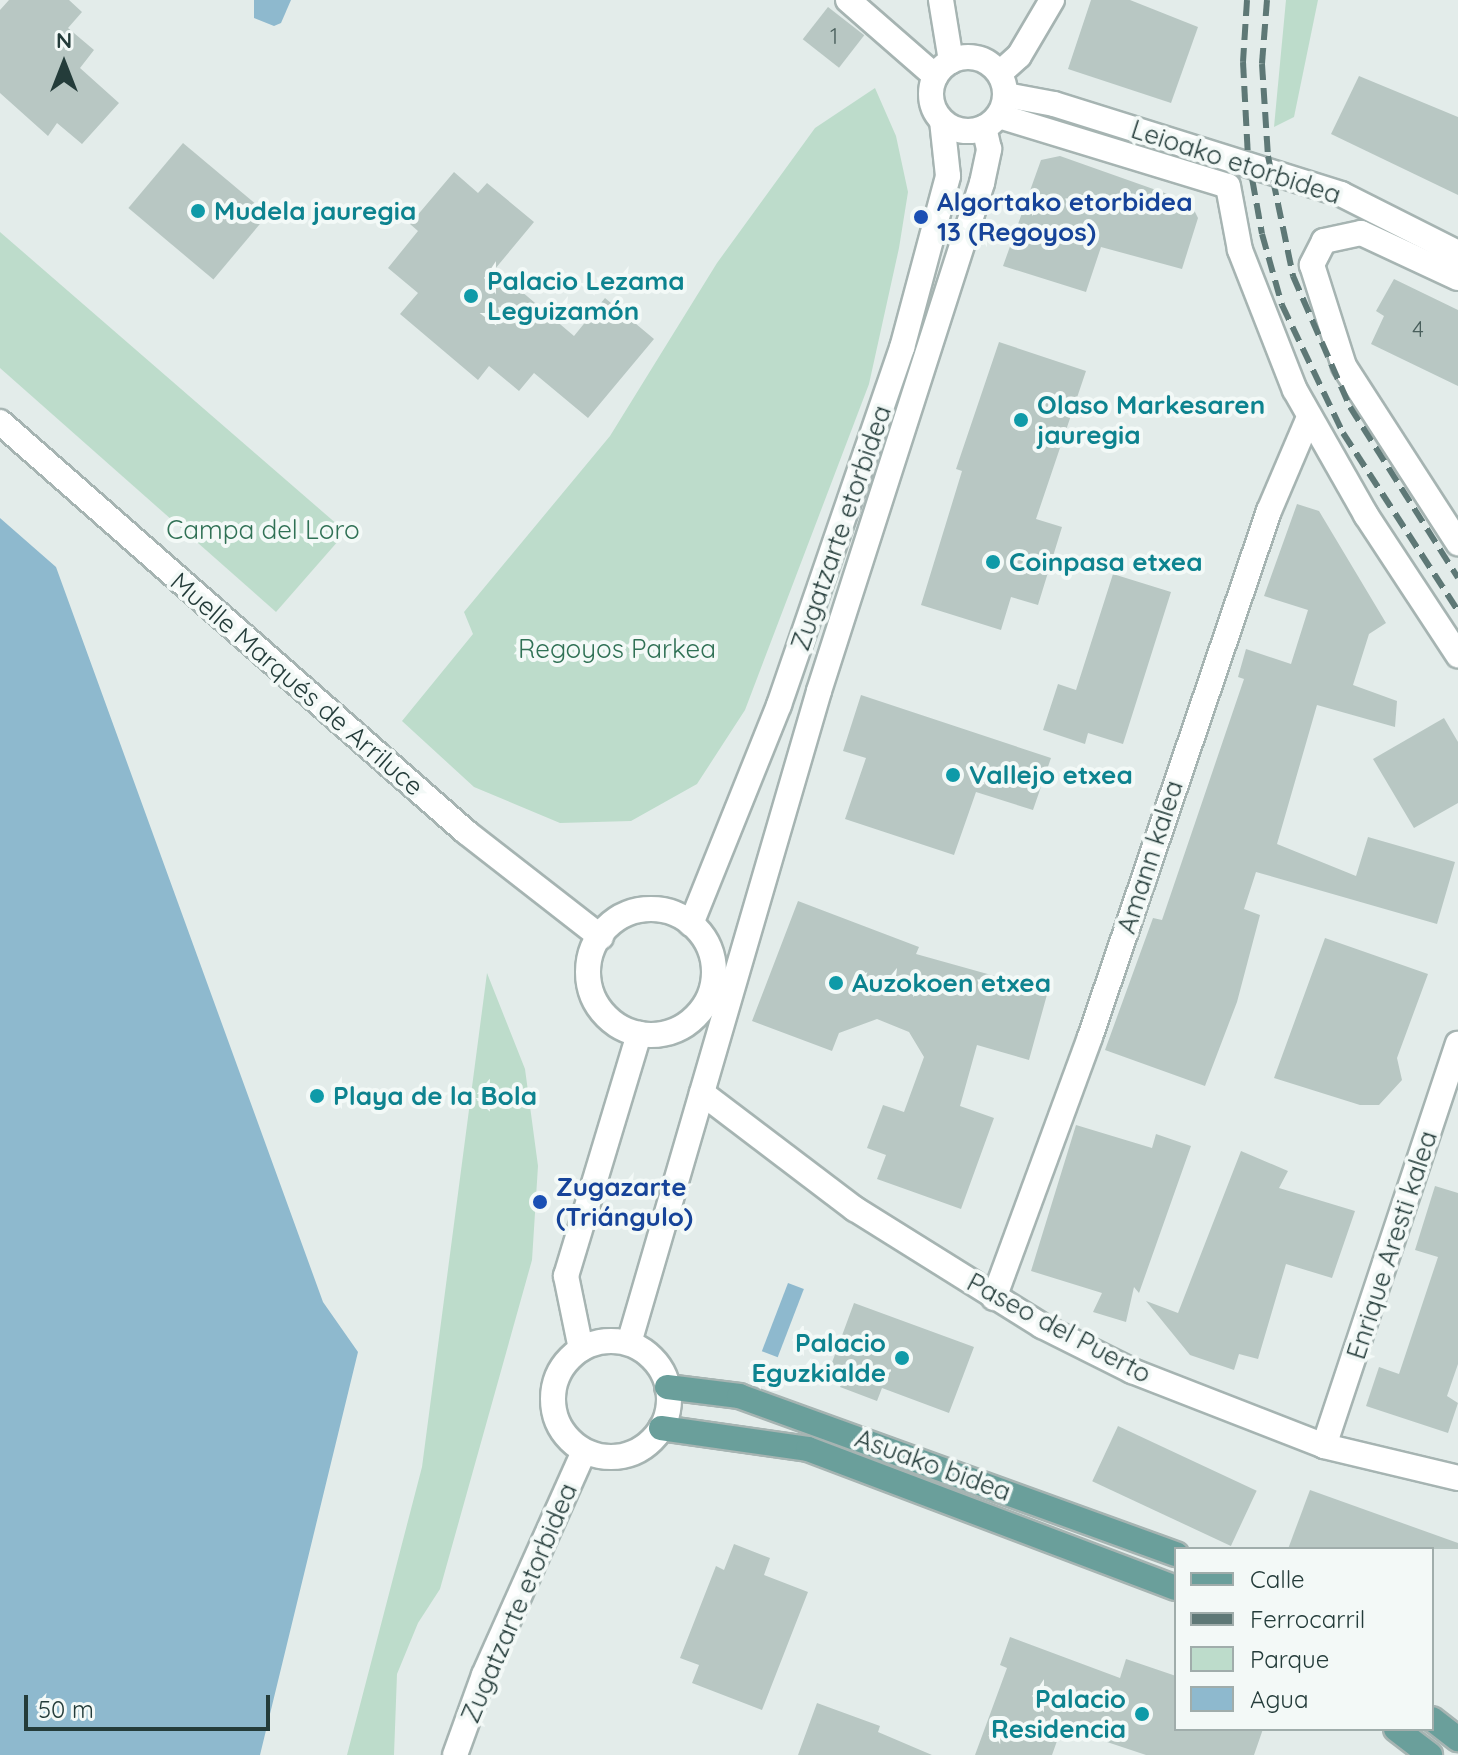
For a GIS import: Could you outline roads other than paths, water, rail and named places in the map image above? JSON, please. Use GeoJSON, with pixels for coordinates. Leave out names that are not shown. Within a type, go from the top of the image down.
{"type":"FeatureCollection","features":[{"type":"Feature","properties":{"kind":"main road","name":"Asuako bidea"},"geometry":{"type":"LineString","coordinates":[[667,1387],[739,1396],[1174,1553]]}},
{"type":"Feature","properties":{"kind":"main road","name":"Asuako bidea"},"geometry":{"type":"LineString","coordinates":[[661,1428],[808,1449],[1174,1587]]}},
{"type":"Feature","properties":{"kind":"main road"},"geometry":{"type":"LineString","coordinates":[[1434,1721],[1458,1739]]}},
{"type":"Feature","properties":{"kind":"main road"},"geometry":{"type":"LineString","coordinates":[[1399,1731],[1430,1755]]}},
{"type":"Feature","properties":{"kind":"street"},"geometry":{"type":"LineString","coordinates":[[848,0],[943,68],[983,59],[997,103]]}},
{"type":"Feature","properties":{"kind":"street"},"geometry":{"type":"LineString","coordinates":[[941,0],[943,68],[931,100],[942,121],[963,131],[997,103],[1019,56],[1052,0]]}},
{"type":"Feature","properties":{"kind":"street"},"geometry":{"type":"LineString","coordinates":[[997,103],[1228,186],[1237,239],[1256,299],[1309,417],[1458,655]]}},
{"type":"Feature","properties":{"kind":"street","name":"Leioako etorbidea"},"geometry":{"type":"LineString","coordinates":[[997,103],[1054,104],[1341,194],[1458,253]]}},
{"type":"Feature","properties":{"kind":"street","name":"Zugatzarte etorbidea"},"geometry":{"type":"LineString","coordinates":[[629,1343],[824,676],[982,183],[997,103]]}},
{"type":"Feature","properties":{"kind":"street","name":"Zugatzarte etorbidea"},"geometry":{"type":"LineString","coordinates":[[691,924],[788,682],[902,348],[948,176],[942,121]]}},
{"type":"Feature","properties":{"kind":"street"},"geometry":{"type":"LineString","coordinates":[[1458,278],[1361,233],[1324,241],[1312,265],[1344,366],[1458,543]]}},
{"type":"Feature","properties":{"kind":"street","name":"Amann kalea"},"geometry":{"type":"LineString","coordinates":[[994,1298],[1090,1037],[1264,525],[1309,417]]}},
{"type":"Feature","properties":{"kind":"street","name":"Muelle Marqués de Arriluce"},"geometry":{"type":"LineString","coordinates":[[0,422],[466,832],[601,937]]}},
{"type":"Feature","properties":{"kind":"street","name":"Zugatzarte etorbidea"},"geometry":{"type":"LineString","coordinates":[[702,1093],[712,992],[759,900]]}},
{"type":"Feature","properties":{"kind":"street"},"geometry":{"type":"LineString","coordinates":[[641,910],[661,910],[691,924],[708,944],[714,963],[712,992],[694,1019],[675,1031],[639,1034],[613,1023],[590,987],[588,966],[601,937],[622,917],[641,910]]}},
{"type":"Feature","properties":{"kind":"street"},"geometry":{"type":"LineString","coordinates":[[581,1349],[566,1276],[639,1034]]}},
{"type":"Feature","properties":{"kind":"street","name":"Enrique Aresti kalea"},"geometry":{"type":"LineString","coordinates":[[1324,1446],[1458,1044]]}},
{"type":"Feature","properties":{"kind":"street","name":"Paseo del Puerto"},"geometry":{"type":"LineString","coordinates":[[702,1093],[855,1209],[994,1298],[1132,1371],[1324,1446],[1458,1478]]}},
{"type":"Feature","properties":{"kind":"street"},"geometry":{"type":"LineString","coordinates":[[609,1340],[629,1343],[660,1366],[670,1403],[661,1428],[640,1450],[621,1457],[584,1451],[568,1440],[552,1406],[560,1369],[581,1349],[609,1340]]}},
{"type":"Feature","properties":{"kind":"street","name":"Zugatzarte etorbidea"},"geometry":{"type":"LineString","coordinates":[[455,1755],[484,1675],[584,1451]]}},
{"type":"Feature","properties":{"kind":"water"},"geometry":{"type":"Polygon","coordinates":[[[254,0],[291,0],[281,23],[274,26],[254,18],[254,0]]]}},
{"type":"Feature","properties":{"kind":"water"},"geometry":{"type":"Polygon","coordinates":[[[0,518],[56,567],[323,1302],[358,1352],[260,1755],[0,1755],[0,518]]]}},
{"type":"Feature","properties":{"kind":"water"},"geometry":{"type":"Polygon","coordinates":[[[788,1283],[804,1289],[778,1357],[762,1351],[788,1283]]]}},
{"type":"Feature","properties":{"kind":"railway"},"geometry":{"type":"LineString","coordinates":[[1247,0],[1243,62],[1248,156],[1262,234],[1282,305],[1343,433],[1458,611]]}},
{"type":"Feature","properties":{"kind":"railway"},"geometry":{"type":"LineString","coordinates":[[1267,0],[1262,64],[1268,156],[1293,276],[1350,407],[1458,578]]}},
{"type":"Feature","properties":{"kind":"place","name":"Mudela jauregia"},"geometry":{"type":"Point","coordinates":[198,211]}},
{"type":"Feature","properties":{"kind":"place","name":"Algortako etorbidea 13 (Regoyos)"},"geometry":{"type":"Point","coordinates":[921,217]}},
{"type":"Feature","properties":{"kind":"place","name":"Palacio Lezama Leguizamón"},"geometry":{"type":"Point","coordinates":[471,296]}},
{"type":"Feature","properties":{"kind":"place","name":"Olaso Markesaren jauregia"},"geometry":{"type":"Point","coordinates":[1021,420]}},
{"type":"Feature","properties":{"kind":"place","name":"Coinpasa etxea"},"geometry":{"type":"Point","coordinates":[993,562]}},
{"type":"Feature","properties":{"kind":"place","name":"Vallejo etxea"},"geometry":{"type":"Point","coordinates":[953,775]}},
{"type":"Feature","properties":{"kind":"place","name":"Auzokoen etxea"},"geometry":{"type":"Point","coordinates":[836,983]}},
{"type":"Feature","properties":{"kind":"place","name":"Playa de la Bola"},"geometry":{"type":"Point","coordinates":[317,1096]}},
{"type":"Feature","properties":{"kind":"place","name":"Zugazarte (Triángulo)"},"geometry":{"type":"Point","coordinates":[540,1202]}},
{"type":"Feature","properties":{"kind":"place","name":"Palacio Eguzkialde"},"geometry":{"type":"Point","coordinates":[902,1358]}},
{"type":"Feature","properties":{"kind":"place","name":"Palacio Residencia"},"geometry":{"type":"Point","coordinates":[1142,1714]}},
{"type":"Feature","properties":{"kind":"park label","name":"Campa del Loro"},"geometry":{"type":"Point","coordinates":[263,530]}},
{"type":"Feature","properties":{"kind":"park label","name":"Regoyos Parkea"},"geometry":{"type":"Point","coordinates":[617,649]}}]}
